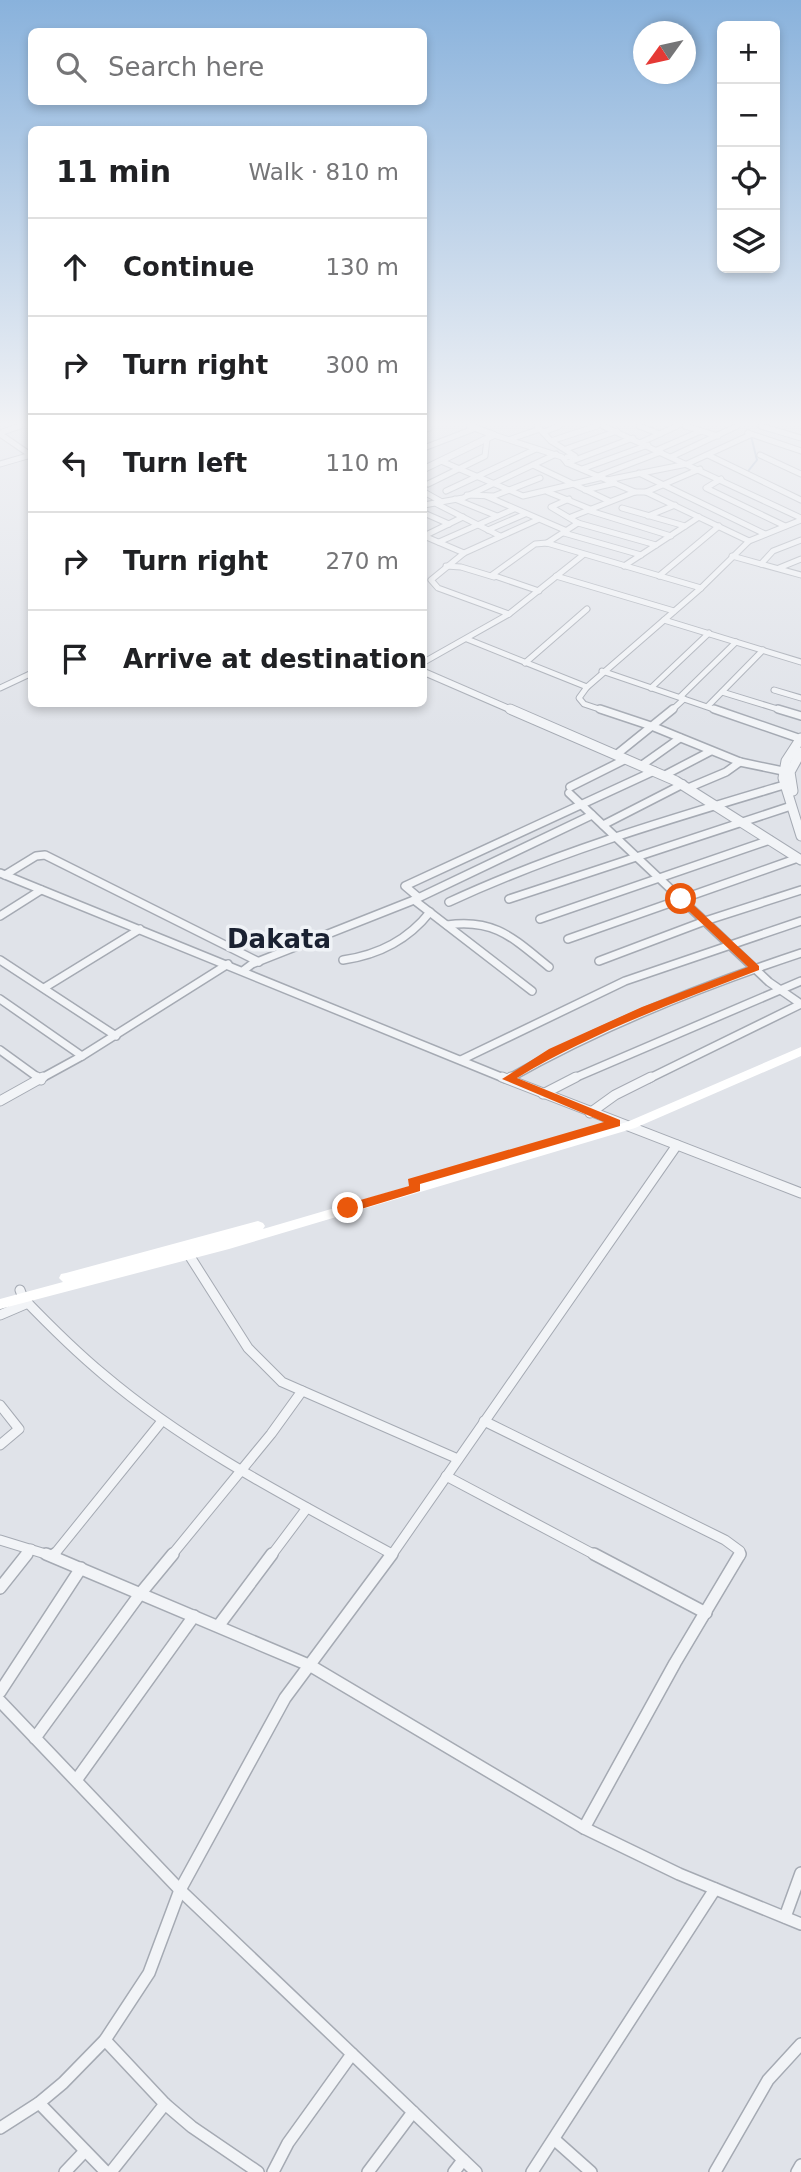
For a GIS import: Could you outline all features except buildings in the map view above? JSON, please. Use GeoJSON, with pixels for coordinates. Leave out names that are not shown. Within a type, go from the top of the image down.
{"type":"FeatureCollection","features":[{"type":"Feature","properties":{"kind":"main road"},"geometry":{"type":"LineString","coordinates":[[0,1304],[631,1125],[752,1069],[801,1043]]}},
{"type":"Feature","properties":{"kind":"main road"},"geometry":{"type":"LineString","coordinates":[[0,1295],[24,1297],[189,1255],[616,1123],[801,1051]]}},
{"type":"Feature","properties":{"kind":"street"},"geometry":{"type":"LineString","coordinates":[[439,542],[473,527]]}},
{"type":"Feature","properties":{"kind":"street"},"geometry":{"type":"LineString","coordinates":[[483,527],[500,536]]}},
{"type":"Feature","properties":{"kind":"street"},"geometry":{"type":"LineString","coordinates":[[488,530],[494,527]]}},
{"type":"Feature","properties":{"kind":"street"},"geometry":{"type":"LineString","coordinates":[[509,614],[433,584],[431,580],[464,553],[520,527]]}},
{"type":"Feature","properties":{"kind":"street"},"geometry":{"type":"LineString","coordinates":[[555,527],[641,555]]}},
{"type":"Feature","properties":{"kind":"street"},"geometry":{"type":"LineString","coordinates":[[547,543],[572,527]]}},
{"type":"Feature","properties":{"kind":"street"},"geometry":{"type":"LineString","coordinates":[[593,527],[656,545]]}},
{"type":"Feature","properties":{"kind":"street"},"geometry":{"type":"LineString","coordinates":[[644,527],[671,536]]}},
{"type":"Feature","properties":{"kind":"street"},"geometry":{"type":"LineString","coordinates":[[624,566],[683,527]]}},
{"type":"Feature","properties":{"kind":"street"},"geometry":{"type":"LineString","coordinates":[[659,576],[717,527]]}},
{"type":"Feature","properties":{"kind":"street"},"geometry":{"type":"LineString","coordinates":[[722,527],[749,541]]}},
{"type":"Feature","properties":{"kind":"street"},"geometry":{"type":"LineString","coordinates":[[751,527],[765,534]]}},
{"type":"Feature","properties":{"kind":"street"},"geometry":{"type":"LineString","coordinates":[[782,527],[749,541],[701,588],[602,671],[579,698],[584,704],[654,727],[740,762],[783,771]]}},
{"type":"Feature","properties":{"kind":"street"},"geometry":{"type":"LineString","coordinates":[[427,537],[464,553]]}},
{"type":"Feature","properties":{"kind":"street"},"geometry":{"type":"LineString","coordinates":[[761,564],[773,551],[801,540]]}},
{"type":"Feature","properties":{"kind":"street"},"geometry":{"type":"LineString","coordinates":[[494,577],[493,573],[534,544],[547,543],[701,588]]}},
{"type":"Feature","properties":{"kind":"street"},"geometry":{"type":"LineString","coordinates":[[427,660],[509,614],[583,555]]}},
{"type":"Feature","properties":{"kind":"street"},"geometry":{"type":"LineString","coordinates":[[732,556],[801,575]]}},
{"type":"Feature","properties":{"kind":"street"},"geometry":{"type":"LineString","coordinates":[[779,568],[801,559]]}},
{"type":"Feature","properties":{"kind":"street"},"geometry":{"type":"LineString","coordinates":[[446,566],[461,567],[539,591]]}},
{"type":"Feature","properties":{"kind":"street"},"geometry":{"type":"LineString","coordinates":[[556,576],[674,611]]}},
{"type":"Feature","properties":{"kind":"street"},"geometry":{"type":"LineString","coordinates":[[525,663],[587,609]]}},
{"type":"Feature","properties":{"kind":"street"},"geometry":{"type":"LineString","coordinates":[[664,620],[801,662]]}},
{"type":"Feature","properties":{"kind":"street"},"geometry":{"type":"LineString","coordinates":[[651,688],[709,633]]}},
{"type":"Feature","properties":{"kind":"street"},"geometry":{"type":"LineString","coordinates":[[467,639],[587,687]]}},
{"type":"Feature","properties":{"kind":"street"},"geometry":{"type":"LineString","coordinates":[[616,755],[654,727],[736,642]]}},
{"type":"Feature","properties":{"kind":"street"},"geometry":{"type":"LineString","coordinates":[[708,706],[763,650]]}},
{"type":"Feature","properties":{"kind":"street"},"geometry":{"type":"LineString","coordinates":[[602,671],[801,739],[786,761],[783,771],[801,815]]}},
{"type":"Feature","properties":{"kind":"street"},"geometry":{"type":"LineString","coordinates":[[427,674],[665,775],[800,859]]}},
{"type":"Feature","properties":{"kind":"street"},"geometry":{"type":"LineString","coordinates":[[2,685],[28,675]]}},
{"type":"Feature","properties":{"kind":"street"},"geometry":{"type":"LineString","coordinates":[[774,690],[801,698]]}},
{"type":"Feature","properties":{"kind":"street"},"geometry":{"type":"LineString","coordinates":[[722,692],[801,716]]}},
{"type":"Feature","properties":{"kind":"street"},"geometry":{"type":"LineString","coordinates":[[642,765],[680,738]]}},
{"type":"Feature","properties":{"kind":"street"},"geometry":{"type":"LineString","coordinates":[[665,775],[711,751]]}},
{"type":"Feature","properties":{"kind":"street"},"geometry":{"type":"LineString","coordinates":[[801,752],[787,783],[801,836]]}},
{"type":"Feature","properties":{"kind":"street"},"geometry":{"type":"LineString","coordinates":[[590,1113],[615,1095],[801,1004],[755,968],[592,815],[570,790],[626,759]]}},
{"type":"Feature","properties":{"kind":"street"},"geometry":{"type":"LineString","coordinates":[[603,825],[685,786],[726,772],[740,762]]}},
{"type":"Feature","properties":{"kind":"street"},"geometry":{"type":"LineString","coordinates":[[533,991],[430,912],[405,886],[654,771]]}},
{"type":"Feature","properties":{"kind":"street"},"geometry":{"type":"LineString","coordinates":[[449,902],[511,873],[615,836],[787,783],[801,785]]}},
{"type":"Feature","properties":{"kind":"street"},"geometry":{"type":"LineString","coordinates":[[509,899],[791,806]]}},
{"type":"Feature","properties":{"kind":"street"},"geometry":{"type":"LineString","coordinates":[[244,970],[416,898],[592,815]]}},
{"type":"Feature","properties":{"kind":"street"},"geometry":{"type":"LineString","coordinates":[[540,919],[769,839]]}},
{"type":"Feature","properties":{"kind":"street"},"geometry":{"type":"LineString","coordinates":[[3,874],[36,856],[45,855],[258,962]]}},
{"type":"Feature","properties":{"kind":"street"},"geometry":{"type":"LineString","coordinates":[[568,939],[800,859]]}},
{"type":"Feature","properties":{"kind":"street"},"geometry":{"type":"LineString","coordinates":[[3,874],[590,1113],[616,1123],[631,1125],[801,1193]]}},
{"type":"Feature","properties":{"kind":"street"},"geometry":{"type":"LineString","coordinates":[[0,916],[41,890]]}},
{"type":"Feature","properties":{"kind":"street"},"geometry":{"type":"LineString","coordinates":[[599,961],[705,921],[801,890]]}},
{"type":"Feature","properties":{"kind":"street"},"geometry":{"type":"LineString","coordinates":[[343,960],[372,954],[416,929],[430,912]]}},
{"type":"Feature","properties":{"kind":"street"},"geometry":{"type":"LineString","coordinates":[[447,925],[468,921],[485,923],[504,932],[549,967]]}},
{"type":"Feature","properties":{"kind":"street"},"geometry":{"type":"LineString","coordinates":[[461,1060],[625,981],[801,921]]}},
{"type":"Feature","properties":{"kind":"street"},"geometry":{"type":"LineString","coordinates":[[44,988],[140,929]]}},
{"type":"Feature","properties":{"kind":"street"},"geometry":{"type":"LineString","coordinates":[[508,1079],[553,1052],[646,1009],[801,953]]}},
{"type":"Feature","properties":{"kind":"street"},"geometry":{"type":"LineString","coordinates":[[0,960],[116,1036]]}},
{"type":"Feature","properties":{"kind":"street"},"geometry":{"type":"LineString","coordinates":[[0,1101],[116,1036],[228,964]]}},
{"type":"Feature","properties":{"kind":"street"},"geometry":{"type":"LineString","coordinates":[[543,1094],[594,1068],[801,981]]}},
{"type":"Feature","properties":{"kind":"street"},"geometry":{"type":"LineString","coordinates":[[0,999],[82,1056]]}},
{"type":"Feature","properties":{"kind":"street"},"geometry":{"type":"LineString","coordinates":[[0,1050],[41,1080]]}},
{"type":"Feature","properties":{"kind":"street"},"geometry":{"type":"LineString","coordinates":[[0,2128],[39,2103],[63,2083],[105,2040],[149,1973],[180,1891],[285,1698],[311,1666],[446,1476],[677,1145]]}},
{"type":"Feature","properties":{"kind":"street"},"geometry":{"type":"LineString","coordinates":[[189,1255],[248,1348],[282,1382],[458,1459]]}},
{"type":"Feature","properties":{"kind":"street"},"geometry":{"type":"LineString","coordinates":[[0,1315],[24,1297],[62,1340],[99,1373],[162,1421],[241,1469],[391,1553]]}},
{"type":"Feature","properties":{"kind":"street"},"geometry":{"type":"LineString","coordinates":[[35,1738],[140,1594],[302,1391]]}},
{"type":"Feature","properties":{"kind":"street"},"geometry":{"type":"LineString","coordinates":[[0,1405],[19,1429],[0,1445]]}},
{"type":"Feature","properties":{"kind":"street"},"geometry":{"type":"LineString","coordinates":[[53,1556],[162,1421]]}},
{"type":"Feature","properties":{"kind":"street"},"geometry":{"type":"LineString","coordinates":[[484,1421],[736,1546],[740,1557],[675,1663],[584,1828]]}},
{"type":"Feature","properties":{"kind":"street"},"geometry":{"type":"LineString","coordinates":[[446,1476],[706,1613]]}},
{"type":"Feature","properties":{"kind":"street"},"geometry":{"type":"LineString","coordinates":[[219,1625],[307,1507]]}},
{"type":"Feature","properties":{"kind":"street"},"geometry":{"type":"LineString","coordinates":[[0,1540],[53,1556],[311,1666],[584,1828],[715,1889],[801,1924]]}},
{"type":"Feature","properties":{"kind":"street"},"geometry":{"type":"LineString","coordinates":[[0,1588],[32,1549]]}},
{"type":"Feature","properties":{"kind":"street"},"geometry":{"type":"LineString","coordinates":[[0,1692],[81,1568]]}},
{"type":"Feature","properties":{"kind":"street"},"geometry":{"type":"LineString","coordinates":[[77,1779],[194,1616]]}},
{"type":"Feature","properties":{"kind":"street"},"geometry":{"type":"LineString","coordinates":[[0,1701],[77,1779],[180,1891],[476,2172]]}},
{"type":"Feature","properties":{"kind":"street"},"geometry":{"type":"LineString","coordinates":[[785,1917],[801,1873]]}},
{"type":"Feature","properties":{"kind":"street"},"geometry":{"type":"LineString","coordinates":[[532,2172],[715,1889]]}},
{"type":"Feature","properties":{"kind":"street"},"geometry":{"type":"LineString","coordinates":[[105,2040],[165,2104],[192,2127],[258,2172]]}},
{"type":"Feature","properties":{"kind":"street"},"geometry":{"type":"LineString","coordinates":[[715,2172],[768,2080],[801,2044]]}},
{"type":"Feature","properties":{"kind":"street"},"geometry":{"type":"LineString","coordinates":[[273,2172],[288,2143],[352,2054]]}},
{"type":"Feature","properties":{"kind":"street"},"geometry":{"type":"LineString","coordinates":[[39,2103],[106,2172]]}},
{"type":"Feature","properties":{"kind":"street"},"geometry":{"type":"LineString","coordinates":[[111,2172],[165,2104]]}},
{"type":"Feature","properties":{"kind":"street"},"geometry":{"type":"LineString","coordinates":[[368,2172],[413,2112]]}},
{"type":"Feature","properties":{"kind":"street"},"geometry":{"type":"LineString","coordinates":[[555,2140],[591,2172]]}},
{"type":"Feature","properties":{"kind":"street"},"geometry":{"type":"LineString","coordinates":[[65,2172],[85,2151]]}},
{"type":"Feature","properties":{"kind":"street"},"geometry":{"type":"LineString","coordinates":[[454,2172],[463,2160]]}},
{"type":"Feature","properties":{"kind":"street"},"geometry":{"type":"LineString","coordinates":[[797,2172],[801,2165]]}},
{"type":"Feature","properties":{"kind":"district","name":"Dakata"},"geometry":{"type":"Point","coordinates":[279,939]}},
{"type":"Feature","properties":{"kind":"route"},"geometry":{"type":"LineString","coordinates":[[348,1208],[416,1188],[412,1182],[616,1123],[508,1079],[553,1052],[646,1009],[755,968],[681,899]]}}]}
